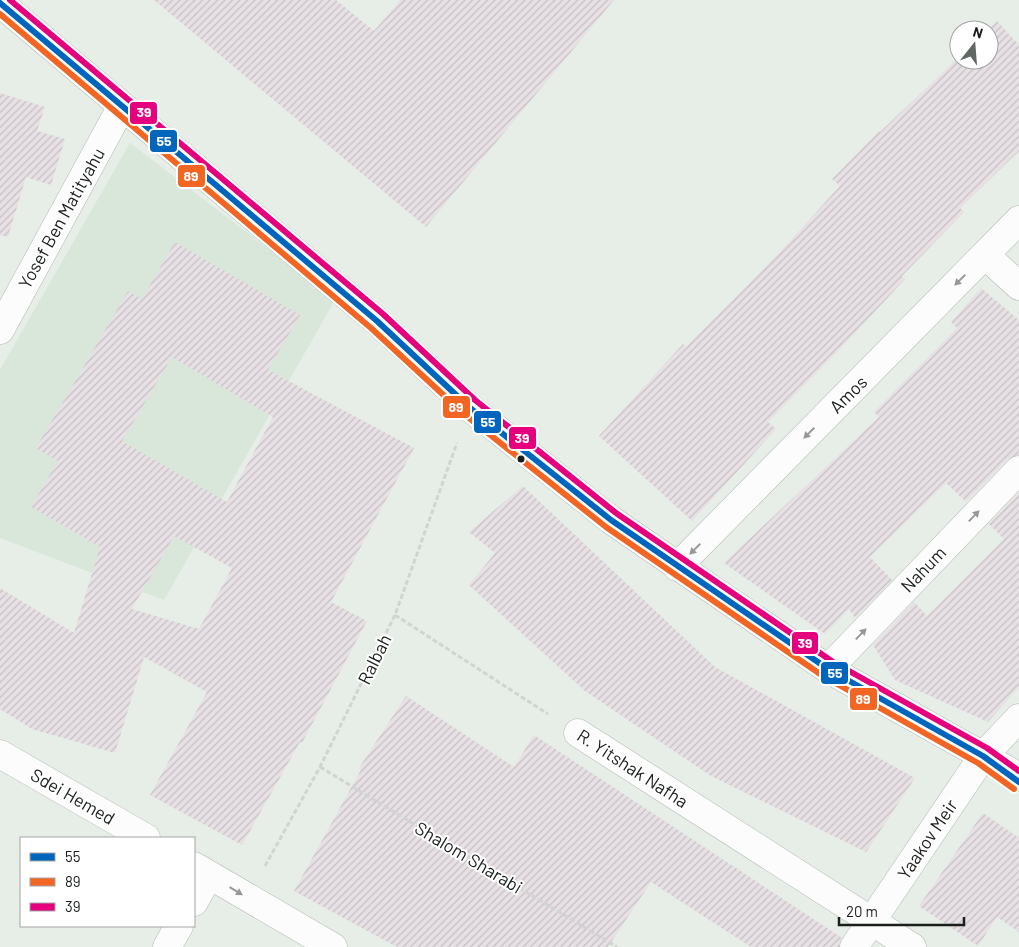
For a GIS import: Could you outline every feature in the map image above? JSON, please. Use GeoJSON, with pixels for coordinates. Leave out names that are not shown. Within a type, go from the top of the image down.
{"type":"FeatureCollection","features":[{"type":"Feature","properties":{"kind":"street"},"geometry":{"type":"LineString","coordinates":[[0,3],[376,321],[470,407],[610,520],[677,568],[828,669],[1019,777]]}},
{"type":"Feature","properties":{"kind":"street","name":"Yosef Ben Matityahu"},"geometry":{"type":"LineString","coordinates":[[0,330],[122,106]]}},
{"type":"Feature","properties":{"kind":"street","name":"Amos"},"geometry":{"type":"LineString","coordinates":[[677,568],[1019,220]]}},
{"type":"Feature","properties":{"kind":"street"},"geometry":{"type":"LineString","coordinates":[[985,255],[1019,286]]}},
{"type":"Feature","properties":{"kind":"street","name":"Nahum"},"geometry":{"type":"LineString","coordinates":[[828,669],[1019,470]]}},
{"type":"Feature","properties":{"kind":"street","name":"Yaakov Meir"},"geometry":{"type":"LineString","coordinates":[[854,947],[983,756],[1019,718]]}},
{"type":"Feature","properties":{"kind":"street","name":"R. Yitshak Nafha"},"geometry":{"type":"LineString","coordinates":[[578,733],[912,947]]}},
{"type":"Feature","properties":{"kind":"street","name":"Sdei Hemed"},"geometry":{"type":"LineString","coordinates":[[0,754],[144,837]]}},
{"type":"Feature","properties":{"kind":"street"},"geometry":{"type":"LineString","coordinates":[[195,898],[202,871],[333,947]]}},
{"type":"Feature","properties":{"kind":"street"},"geometry":{"type":"LineString","coordinates":[[167,947],[179,927]]}},
{"type":"Feature","properties":{"kind":"path","name":"Ralbah"},"geometry":{"type":"LineString","coordinates":[[247,898],[320,767],[395,615],[470,407]]}},
{"type":"Feature","properties":{"kind":"path","name":"R. Yitshak Nafha"},"geometry":{"type":"LineString","coordinates":[[395,615],[578,733]]}},
{"type":"Feature","properties":{"kind":"path","name":"Shalom Sharabi"},"geometry":{"type":"LineString","coordinates":[[320,767],[617,947]]}},
{"type":"Feature","properties":{"kind":"shaded area"},"geometry":{"type":"Polygon","coordinates":[[[130,143],[335,300],[164,600],[0,538],[0,370],[130,143]]]}},
{"type":"Feature","properties":{"kind":"building"},"geometry":{"type":"Polygon","coordinates":[[[154,0],[336,0],[374,31],[400,0],[614,0],[426,227],[154,0]]]}},
{"type":"Feature","properties":{"kind":"building"},"geometry":{"type":"Polygon","coordinates":[[[999,23],[1019,45],[1019,151],[960,208],[964,212],[902,276],[905,279],[841,348],[768,422],[776,429],[692,521],[599,436],[683,344],[686,347],[779,253],[840,186],[832,179],[949,66],[949,70],[999,70],[999,23]]]}},
{"type":"Feature","properties":{"kind":"building"},"geometry":{"type":"Polygon","coordinates":[[[0,93],[45,107],[37,131],[65,139],[51,185],[26,177],[8,237],[0,235],[0,93]]]}},
{"type":"Feature","properties":{"kind":"building"},"geometry":{"type":"Polygon","coordinates":[[[175,242],[300,315],[268,370],[414,448],[331,602],[367,621],[302,743],[300,742],[242,845],[150,795],[207,692],[144,657],[115,753],[32,729],[0,709],[0,588],[74,633],[100,547],[31,507],[58,461],[36,448],[128,291],[142,299],[175,242]],[[172,357],[122,441],[227,502],[273,417],[172,357]],[[174,536],[132,609],[199,629],[232,568],[174,536]]]}},
{"type":"Feature","properties":{"kind":"building"},"geometry":{"type":"Polygon","coordinates":[[[981,288],[1019,320],[1019,455],[1008,459],[966,502],[946,483],[870,557],[892,580],[855,618],[849,609],[825,634],[724,563],[879,417],[874,412],[957,328],[951,322],[981,288]]]}},
{"type":"Feature","properties":{"kind":"building"},"geometry":{"type":"Polygon","coordinates":[[[523,486],[715,667],[915,778],[866,852],[711,776],[585,691],[469,585],[495,553],[469,532],[523,486]]]}},
{"type":"Feature","properties":{"kind":"building"},"geometry":{"type":"Polygon","coordinates":[[[1019,493],[1019,687],[988,722],[895,680],[873,645],[914,602],[927,616],[1004,539],[989,524],[1019,493]]]}},
{"type":"Feature","properties":{"kind":"building"},"geometry":{"type":"Polygon","coordinates":[[[406,696],[514,767],[534,735],[842,938],[839,947],[751,947],[651,882],[608,947],[397,947],[294,891],[361,770],[359,768],[406,696]]]}},
{"type":"Feature","properties":{"kind":"building"},"geometry":{"type":"Polygon","coordinates":[[[983,813],[1019,838],[1019,932],[997,917],[978,946],[919,906],[983,813]]]}},
{"type":"Feature","properties":{"kind":"transit line","name":"39"},"geometry":{"type":"LineString","coordinates":[[10,0],[383,314],[475,400],[616,513],[833,662],[987,748],[1019,771]]}},
{"type":"Feature","properties":{"kind":"transit line","name":"55"},"geometry":{"type":"LineString","coordinates":[[0,3],[377,321],[469,407],[611,520],[828,669],[983,756],[1019,782]]}},
{"type":"Feature","properties":{"kind":"transit line","name":"89"},"geometry":{"type":"LineString","coordinates":[[0,14],[371,328],[464,414],[606,527],[823,676],[978,763],[1014,789]]}}]}
